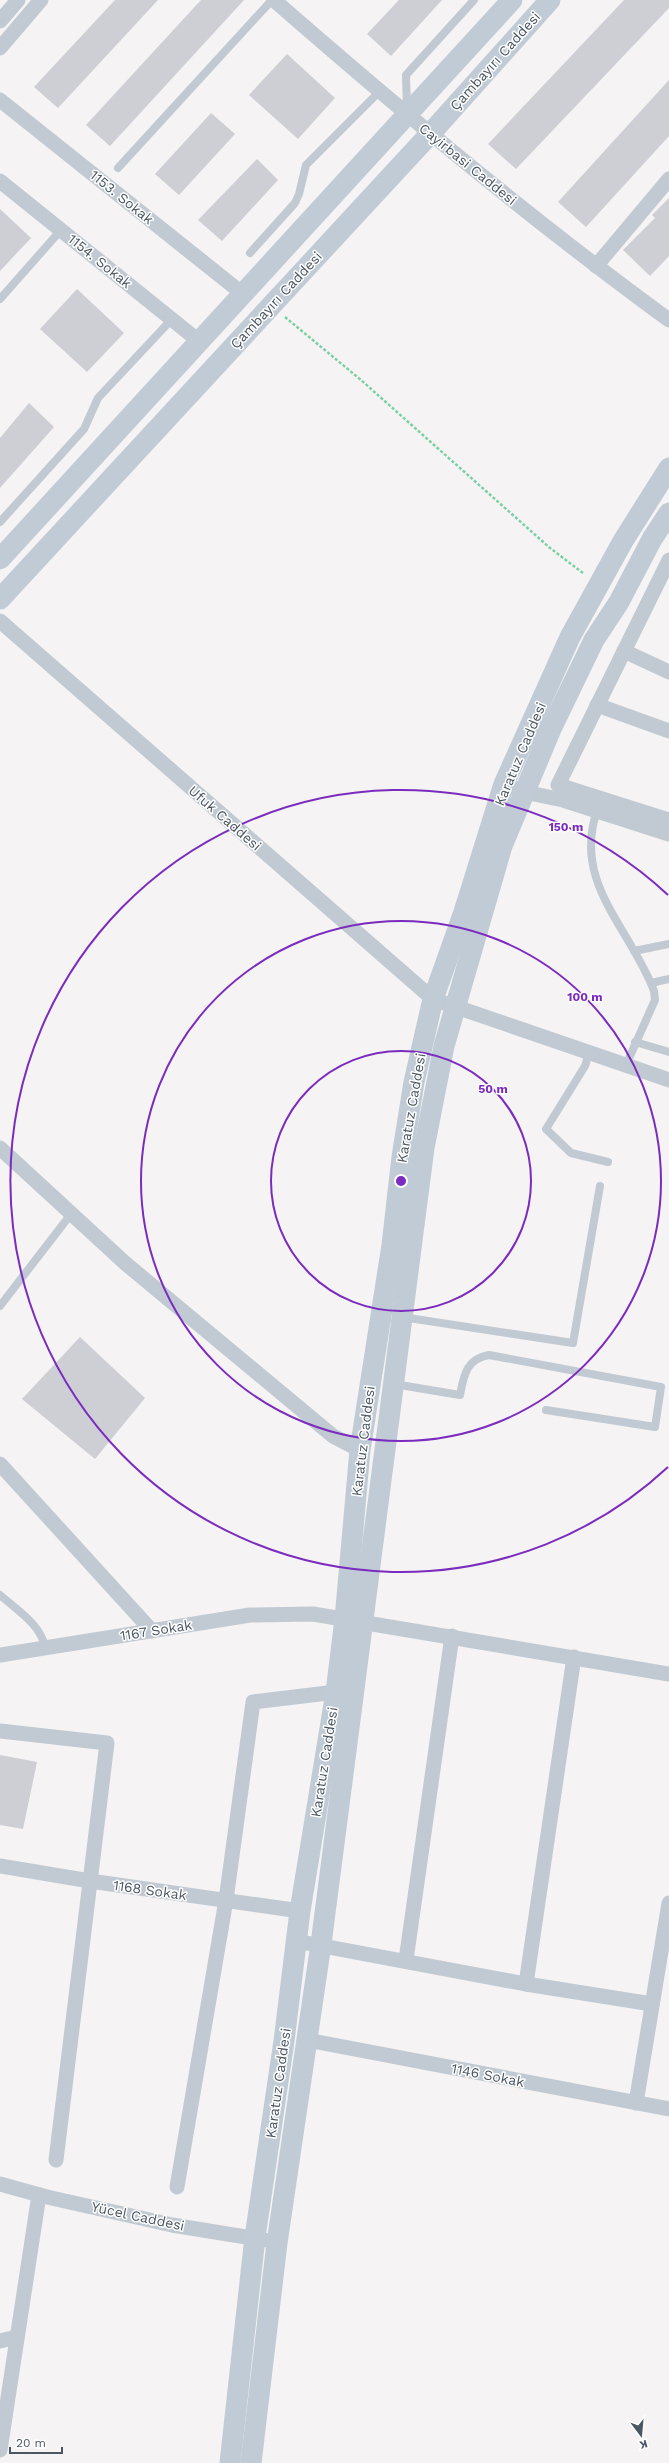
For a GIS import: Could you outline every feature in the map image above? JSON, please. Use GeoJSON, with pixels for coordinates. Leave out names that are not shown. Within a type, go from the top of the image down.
{"type":"FeatureCollection","features":[{"type":"Feature","properties":{"kind":"street"},"geometry":{"type":"LineString","coordinates":[[0,21],[18,0]]}},
{"type":"Feature","properties":{"kind":"street"},"geometry":{"type":"LineString","coordinates":[[0,48],[41,0]]}},
{"type":"Feature","properties":{"kind":"street","name":"Cayirbasi Caddesi"},"geometry":{"type":"LineString","coordinates":[[273,0],[407,116],[596,266],[669,320]]}},
{"type":"Feature","properties":{"kind":"street","name":"Çambayırı Caddesi"},"geometry":{"type":"LineString","coordinates":[[0,559],[512,0]]}},
{"type":"Feature","properties":{"kind":"street","name":"Çambayırı Caddesi"},"geometry":{"type":"LineString","coordinates":[[0,599],[430,134],[550,0]]}},
{"type":"Feature","properties":{"kind":"street","name":"1153. Sokak"},"geometry":{"type":"LineString","coordinates":[[0,100],[244,294]]}},
{"type":"Feature","properties":{"kind":"street"},"geometry":{"type":"LineString","coordinates":[[596,266],[669,179]]}},
{"type":"Feature","properties":{"kind":"street","name":"1154. Sokak"},"geometry":{"type":"LineString","coordinates":[[0,181],[200,342]]}},
{"type":"Feature","properties":{"kind":"street","name":"Karatuz Caddesi"},"geometry":{"type":"LineString","coordinates":[[251,2463],[277,2243],[321,1944],[354,1621],[360,1450],[392,1245],[402,1157],[414,1082],[433,999],[464,912],[504,784],[570,637],[623,541],[669,468]]}},
{"type":"Feature","properties":{"kind":"street"},"geometry":{"type":"LineString","coordinates":[[354,1621],[394,1384],[424,1148],[444,1046],[502,846],[524,792],[594,640],[619,602],[652,538],[669,513]]}},
{"type":"Feature","properties":{"kind":"street"},"geometry":{"type":"LineString","coordinates":[[669,560],[558,785],[669,820]]}},
{"type":"Feature","properties":{"kind":"street","name":"Ufuk Caddesi"},"geometry":{"type":"LineString","coordinates":[[0,620],[433,999],[455,1008],[669,1080]]}},
{"type":"Feature","properties":{"kind":"street"},"geometry":{"type":"LineString","coordinates":[[624,651],[669,672]]}},
{"type":"Feature","properties":{"kind":"street"},"geometry":{"type":"LineString","coordinates":[[597,705],[669,731]]}},
{"type":"Feature","properties":{"kind":"street"},"geometry":{"type":"LineString","coordinates":[[504,784],[524,792],[563,800],[669,834]]}},
{"type":"Feature","properties":{"kind":"street"},"geometry":{"type":"LineString","coordinates":[[0,1148],[125,1263],[333,1436],[360,1450]]}},
{"type":"Feature","properties":{"kind":"street"},"geometry":{"type":"LineString","coordinates":[[0,1464],[152,1631]]}},
{"type":"Feature","properties":{"kind":"street","name":"1167 Sokak"},"geometry":{"type":"LineString","coordinates":[[0,1654],[250,1615],[313,1614],[452,1636],[669,1674]]}},
{"type":"Feature","properties":{"kind":"street","name":"Karatuz Caddesi"},"geometry":{"type":"LineString","coordinates":[[230,2463],[255,2237],[284,2041],[300,1911],[336,1692],[354,1621]]}},
{"type":"Feature","properties":{"kind":"street"},"geometry":{"type":"LineString","coordinates":[[406,1960],[452,1636]]}},
{"type":"Feature","properties":{"kind":"street"},"geometry":{"type":"LineString","coordinates":[[526,1984],[574,1658]]}},
{"type":"Feature","properties":{"kind":"street"},"geometry":{"type":"LineString","coordinates":[[177,2187],[226,1900],[253,1702],[336,1692]]}},
{"type":"Feature","properties":{"kind":"street"},"geometry":{"type":"LineString","coordinates":[[0,1731],[107,1743],[56,2160]]}},
{"type":"Feature","properties":{"kind":"street","name":"1168 Sokak"},"geometry":{"type":"LineString","coordinates":[[0,1866],[90,1882],[300,1911]]}},
{"type":"Feature","properties":{"kind":"street"},"geometry":{"type":"LineString","coordinates":[[636,2103],[669,1903]]}},
{"type":"Feature","properties":{"kind":"street"},"geometry":{"type":"LineString","coordinates":[[296,1941],[321,1944],[526,1984],[652,2004]]}},
{"type":"Feature","properties":{"kind":"street","name":"1146 Sokak"},"geometry":{"type":"LineString","coordinates":[[307,2040],[669,2109]]}},
{"type":"Feature","properties":{"kind":"street","name":"Yücel Caddesi"},"geometry":{"type":"LineString","coordinates":[[0,2184],[39,2195],[172,2225],[255,2237],[277,2243]]}},
{"type":"Feature","properties":{"kind":"street"},"geometry":{"type":"LineString","coordinates":[[0,2450],[39,2195]]}},
{"type":"Feature","properties":{"kind":"street"},"geometry":{"type":"LineString","coordinates":[[0,2341],[17,2338]]}},
{"type":"Feature","properties":{"kind":"lane"},"geometry":{"type":"LineString","coordinates":[[118,168],[273,0]]}},
{"type":"Feature","properties":{"kind":"lane"},"geometry":{"type":"LineString","coordinates":[[407,116],[406,75],[474,0]]}},
{"type":"Feature","properties":{"kind":"lane"},"geometry":{"type":"LineString","coordinates":[[250,253],[295,203],[306,165],[379,92]]}},
{"type":"Feature","properties":{"kind":"lane"},"geometry":{"type":"LineString","coordinates":[[0,299],[61,230]]}},
{"type":"Feature","properties":{"kind":"lane"},"geometry":{"type":"LineString","coordinates":[[0,522],[84,429],[98,398],[172,319]]}},
{"type":"Feature","properties":{"kind":"lane"},"geometry":{"type":"LineString","coordinates":[[597,811],[590,836],[591,863],[607,906],[651,983],[655,1000],[635,1042],[626,1066]]}},
{"type":"Feature","properties":{"kind":"lane"},"geometry":{"type":"LineString","coordinates":[[634,951],[669,944]]}},
{"type":"Feature","properties":{"kind":"lane"},"geometry":{"type":"LineString","coordinates":[[651,983],[669,979]]}},
{"type":"Feature","properties":{"kind":"lane"},"geometry":{"type":"LineString","coordinates":[[635,1042],[669,1052]]}},
{"type":"Feature","properties":{"kind":"lane"},"geometry":{"type":"LineString","coordinates":[[589,1053],[584,1066],[546,1129],[571,1153],[608,1162]]}},
{"type":"Feature","properties":{"kind":"lane"},"geometry":{"type":"LineString","coordinates":[[402,1317],[573,1343],[600,1186]]}},
{"type":"Feature","properties":{"kind":"lane"},"geometry":{"type":"LineString","coordinates":[[0,1306],[71,1214]]}},
{"type":"Feature","properties":{"kind":"lane"},"geometry":{"type":"LineString","coordinates":[[394,1384],[460,1395],[467,1368],[477,1358],[489,1355],[661,1387],[655,1427],[546,1410]]}},
{"type":"Feature","properties":{"kind":"lane"},"geometry":{"type":"LineString","coordinates":[[0,1595],[38,1630],[44,1638],[45,1648]]}},
{"type":"Feature","properties":{"kind":"path"},"geometry":{"type":"LineString","coordinates":[[271,306],[361,380],[550,548],[600,585]]}},
{"type":"Feature","properties":{"kind":"building"},"geometry":{"type":"Polygon","coordinates":[[[115,0],[158,0],[58,108],[34,87],[115,0]]]}},
{"type":"Feature","properties":{"kind":"building"},"geometry":{"type":"Polygon","coordinates":[[[201,0],[244,0],[110,146],[86,125],[201,0]]]}},
{"type":"Feature","properties":{"kind":"building"},"geometry":{"type":"Polygon","coordinates":[[[399,0],[442,0],[391,56],[367,34],[399,0]]]}},
{"type":"Feature","properties":{"kind":"building"},"geometry":{"type":"Polygon","coordinates":[[[624,0],[669,0],[669,8],[516,169],[488,144],[624,0]]]}},
{"type":"Feature","properties":{"kind":"building"},"geometry":{"type":"Polygon","coordinates":[[[287,54],[335,98],[298,139],[249,95],[287,54]]]}},
{"type":"Feature","properties":{"kind":"building"},"geometry":{"type":"Polygon","coordinates":[[[669,80],[669,136],[586,227],[558,202],[669,80]]]}},
{"type":"Feature","properties":{"kind":"building"},"geometry":{"type":"Polygon","coordinates":[[[211,113],[235,134],[179,195],[155,174],[211,113]]]}},
{"type":"Feature","properties":{"kind":"building"},"geometry":{"type":"Polygon","coordinates":[[[257,159],[278,180],[222,241],[198,220],[257,159]]]}},
{"type":"Feature","properties":{"kind":"building"},"geometry":{"type":"Polygon","coordinates":[[[669,198],[669,256],[650,276],[623,250],[655,218],[652,215],[669,198]]]}},
{"type":"Feature","properties":{"kind":"building"},"geometry":{"type":"Polygon","coordinates":[[[0,209],[31,238],[0,271],[0,209]]]}},
{"type":"Feature","properties":{"kind":"building"},"geometry":{"type":"Polygon","coordinates":[[[77,289],[124,333],[87,372],[40,329],[77,289]]]}},
{"type":"Feature","properties":{"kind":"building"},"geometry":{"type":"Polygon","coordinates":[[[29,403],[54,427],[0,488],[0,438],[29,403]]]}},
{"type":"Feature","properties":{"kind":"building"},"geometry":{"type":"Polygon","coordinates":[[[80,1337],[145,1398],[95,1459],[22,1399],[80,1337]]]}},
{"type":"Feature","properties":{"kind":"building"},"geometry":{"type":"Polygon","coordinates":[[[0,1755],[37,1762],[23,1829],[0,1825],[0,1755]]]}}]}
